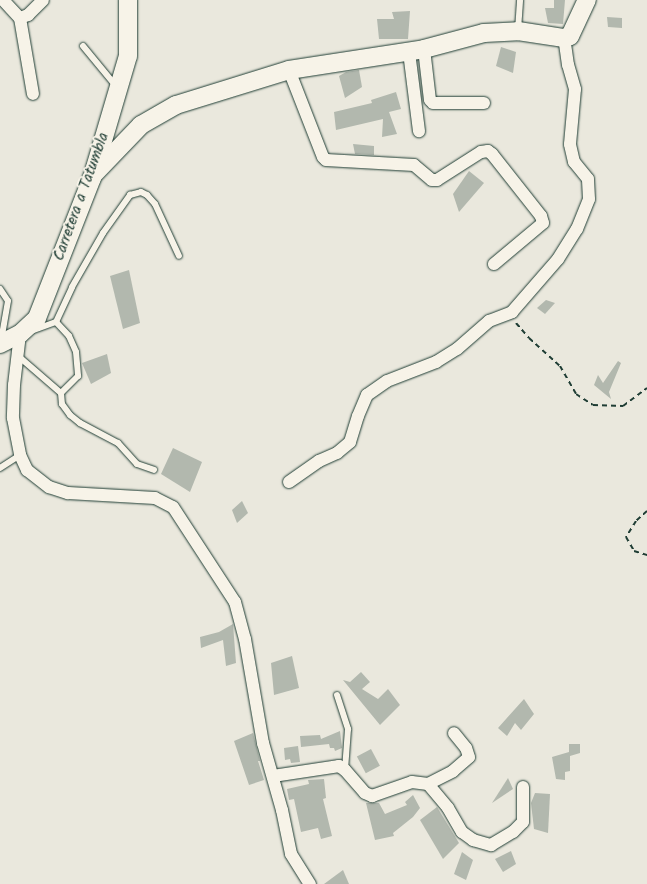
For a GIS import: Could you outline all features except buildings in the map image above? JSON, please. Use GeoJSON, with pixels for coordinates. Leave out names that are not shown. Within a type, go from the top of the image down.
{"type":"FeatureCollection","features":[{"type":"Feature","properties":{"kind":"street"},"geometry":{"type":"LineString","coordinates":[[3,0],[20,18],[33,94]]}},
{"type":"Feature","properties":{"kind":"street"},"geometry":{"type":"LineString","coordinates":[[20,18],[28,15],[43,0]]}},
{"type":"Feature","properties":{"kind":"street","name":"Carretera a Tatumbla"},"geometry":{"type":"LineString","coordinates":[[0,344],[20,334],[37,318],[94,174],[128,56],[128,0]]}},
{"type":"Feature","properties":{"kind":"street"},"geometry":{"type":"LineString","coordinates":[[94,174],[141,125],[176,105],[289,70],[417,50],[484,33],[518,31],[564,38],[570,36],[587,0]]}},
{"type":"Feature","properties":{"kind":"street"},"geometry":{"type":"LineString","coordinates":[[289,482],[319,461],[337,454],[350,442],[367,395],[387,381],[436,362],[457,349],[489,321],[508,313],[558,259],[577,229],[589,199],[588,180],[574,162],[570,144],[575,89],[568,65],[564,38]]}},
{"type":"Feature","properties":{"kind":"street"},"geometry":{"type":"LineString","coordinates":[[417,50],[430,100],[433,103],[484,103]]}},
{"type":"Feature","properties":{"kind":"street"},"geometry":{"type":"LineString","coordinates":[[417,50],[418,131]]}},
{"type":"Feature","properties":{"kind":"street"},"geometry":{"type":"LineString","coordinates":[[289,70],[323,157],[326,160],[414,165],[432,180],[437,180],[481,152],[488,151],[492,154],[540,216],[543,223],[494,264]]}},
{"type":"Feature","properties":{"kind":"street"},"geometry":{"type":"LineString","coordinates":[[20,334],[13,418],[20,456],[27,470],[49,487],[68,493],[155,498],[173,507],[235,602],[245,639],[263,743],[291,854],[310,884]]}},
{"type":"Feature","properties":{"kind":"street"},"geometry":{"type":"LineString","coordinates":[[272,776],[339,766],[345,770],[365,794],[372,796],[412,782],[428,784],[453,771],[469,757],[466,748],[454,734]]}},
{"type":"Feature","properties":{"kind":"street"},"geometry":{"type":"LineString","coordinates":[[428,784],[448,808],[462,832],[473,840],[491,845],[513,832],[522,822],[523,787]]}},
{"type":"Feature","properties":{"kind":"lane"},"geometry":{"type":"LineString","coordinates":[[518,31],[520,0]]}},
{"type":"Feature","properties":{"kind":"lane"},"geometry":{"type":"LineString","coordinates":[[84,46],[119,89]]}},
{"type":"Feature","properties":{"kind":"lane"},"geometry":{"type":"LineString","coordinates":[[20,334],[56,322],[72,287],[103,233],[130,195],[141,192],[147,195],[155,204],[179,256]]}},
{"type":"Feature","properties":{"kind":"lane"},"geometry":{"type":"LineString","coordinates":[[0,289],[8,301],[0,344]]}},
{"type":"Feature","properties":{"kind":"lane"},"geometry":{"type":"LineString","coordinates":[[56,322],[69,336],[76,352],[78,376],[61,393]]}},
{"type":"Feature","properties":{"kind":"lane"},"geometry":{"type":"LineString","coordinates":[[18,355],[61,393],[62,404],[75,419],[118,443],[137,464],[154,470]]}},
{"type":"Feature","properties":{"kind":"lane"},"geometry":{"type":"LineString","coordinates":[[0,468],[20,456]]}},
{"type":"Feature","properties":{"kind":"lane"},"geometry":{"type":"LineString","coordinates":[[337,695],[348,729],[345,770]]}},
{"type":"Feature","properties":{"kind":"path"},"geometry":{"type":"LineString","coordinates":[[508,313],[529,338],[560,366],[576,394],[593,405],[623,406],[647,388]]}},
{"type":"Feature","properties":{"kind":"path"},"geometry":{"type":"LineString","coordinates":[[647,511],[636,521],[626,537],[634,551],[647,555]]}}]}
